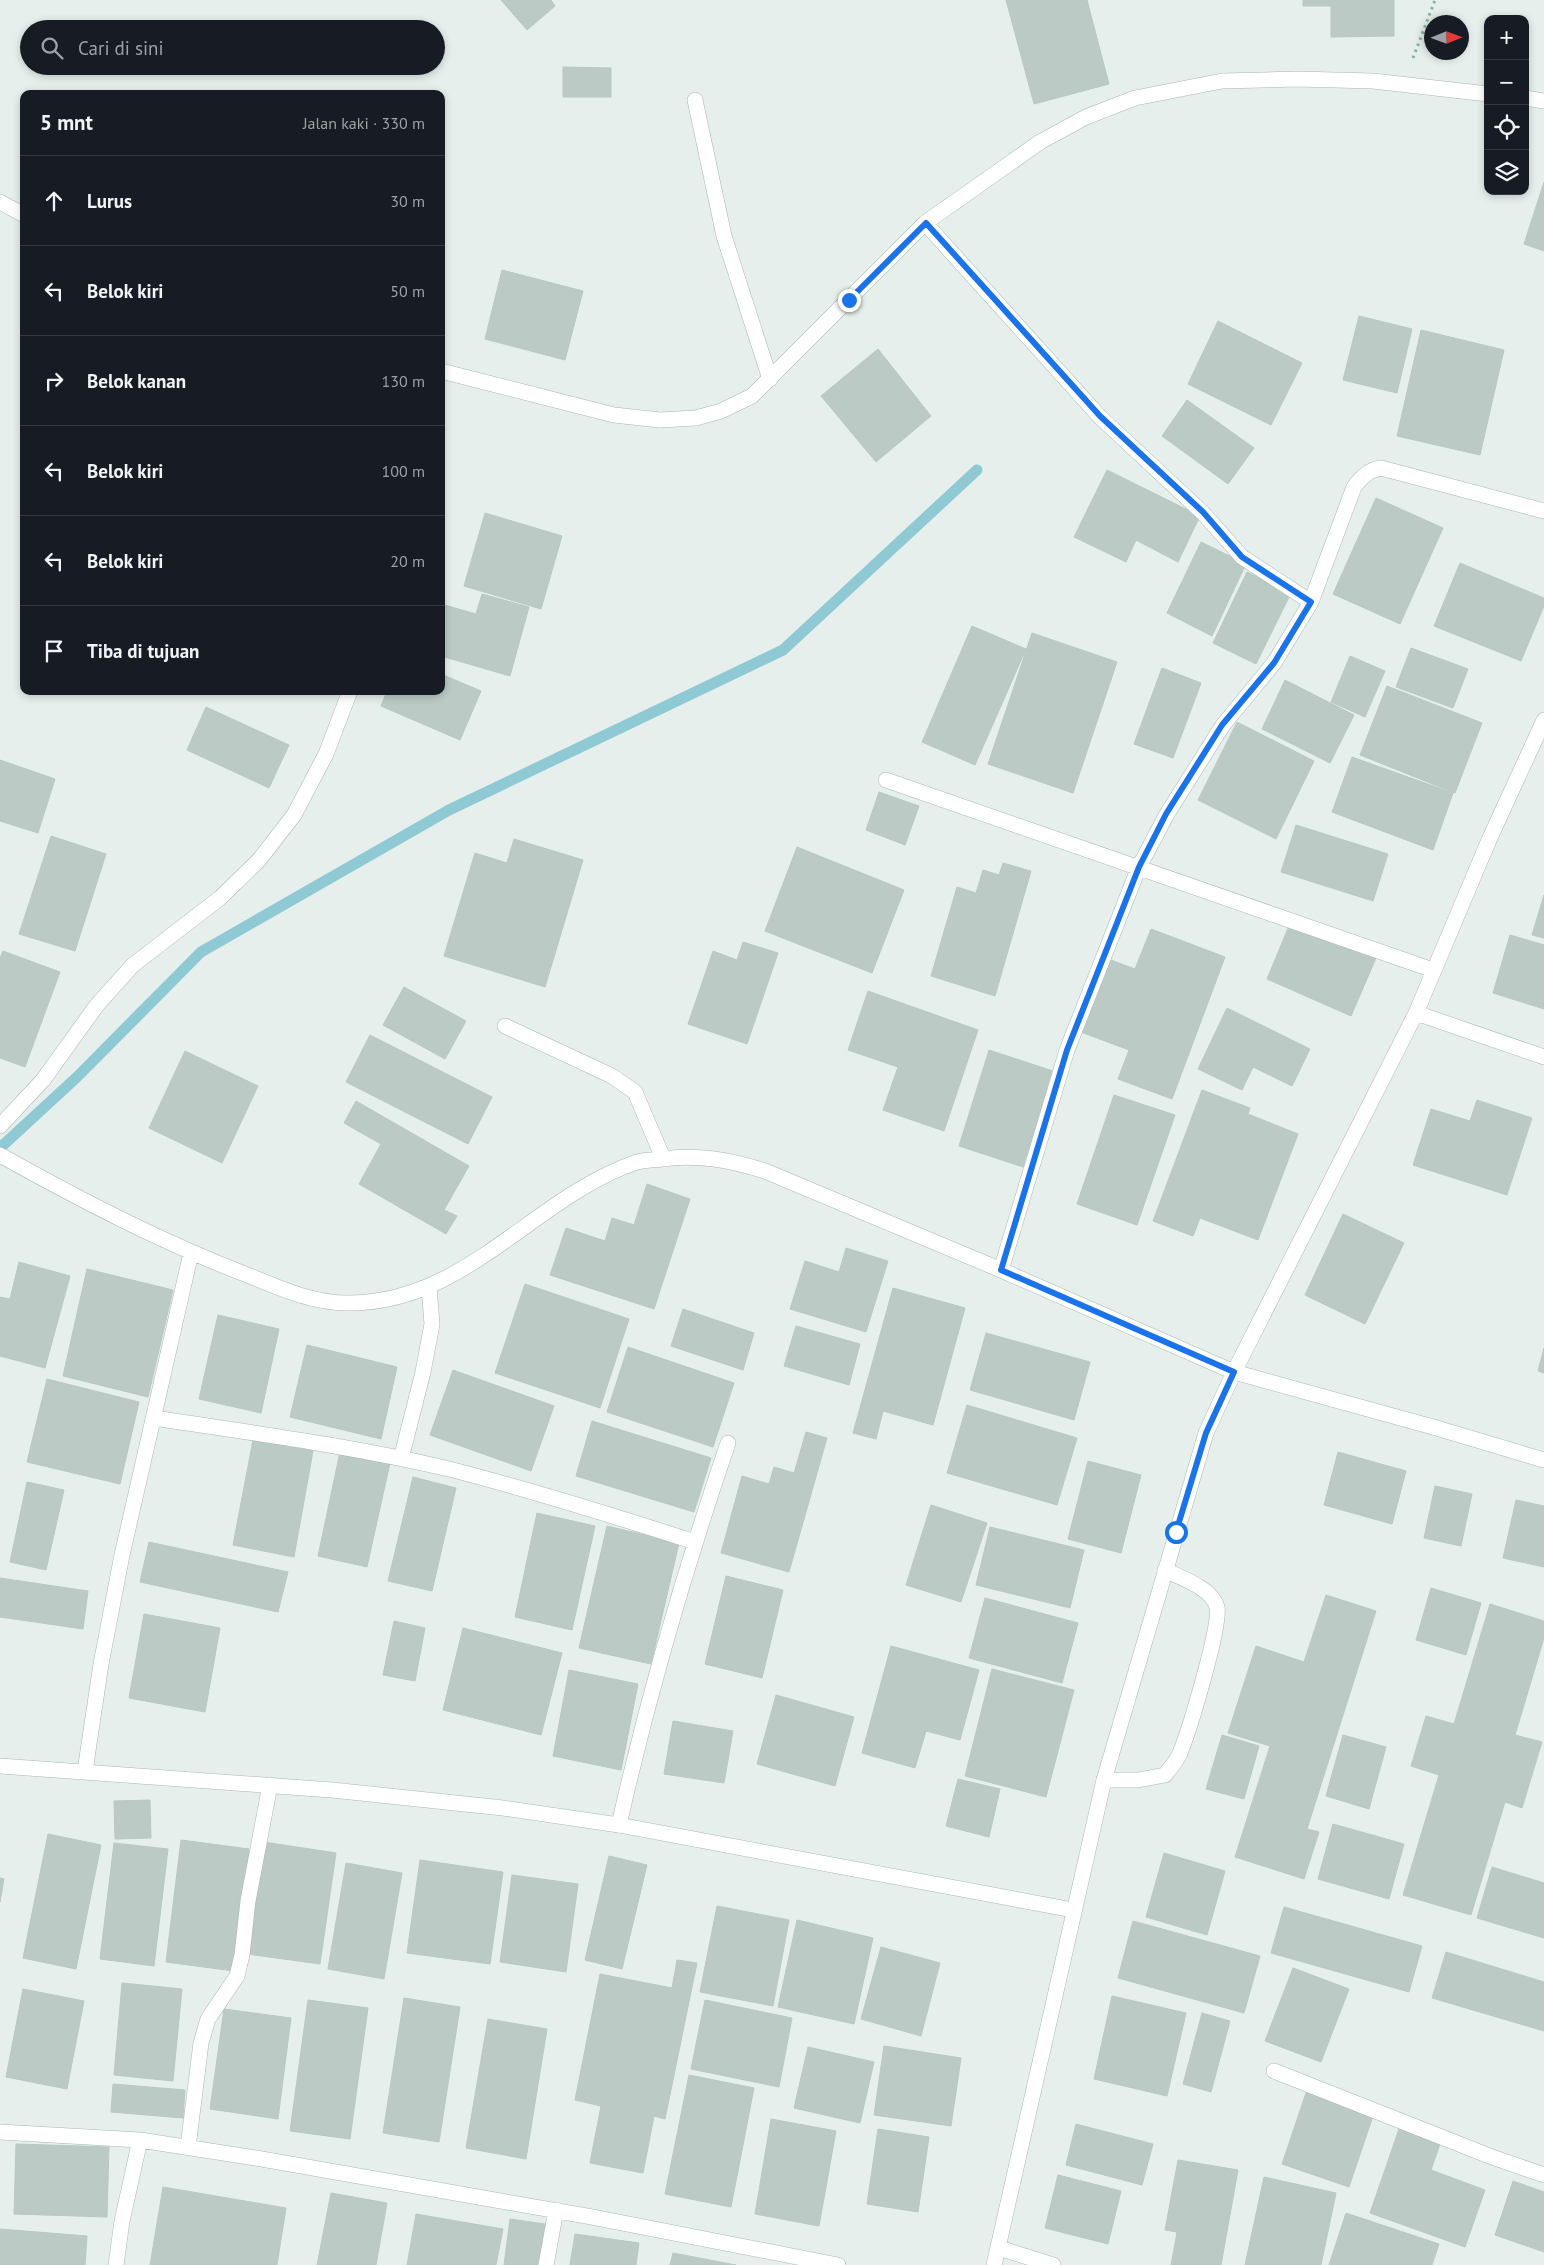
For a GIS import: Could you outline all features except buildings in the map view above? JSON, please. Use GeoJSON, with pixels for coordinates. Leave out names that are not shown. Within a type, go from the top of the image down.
{"type":"FeatureCollection","features":[{"type":"Feature","properties":{"kind":"street"},"geometry":{"type":"LineString","coordinates":[[445,372],[614,415],[660,420],[696,418],[721,411],[752,396],[926,223],[1040,142],[1086,117],[1135,98],[1222,81],[1297,79],[1373,81],[1484,94]]}},
{"type":"Feature","properties":{"kind":"street"},"geometry":{"type":"LineString","coordinates":[[1529,98],[1544,100]]}},
{"type":"Feature","properties":{"kind":"street"},"geometry":{"type":"LineString","coordinates":[[695,100],[724,236],[770,379]]}},
{"type":"Feature","properties":{"kind":"street"},"geometry":{"type":"LineString","coordinates":[[0,202],[20,214]]}},
{"type":"Feature","properties":{"kind":"street"},"geometry":{"type":"LineString","coordinates":[[926,223],[1100,416],[1203,512],[1242,557],[1311,602]]}},
{"type":"Feature","properties":{"kind":"street"},"geometry":{"type":"LineString","coordinates":[[1001,1270],[1067,1050],[1139,867],[1166,814],[1222,725],[1274,663],[1311,602],[1354,487],[1365,474],[1374,469],[1381,468],[1544,511]]}},
{"type":"Feature","properties":{"kind":"street"},"geometry":{"type":"LineString","coordinates":[[0,1126],[43,1080],[97,1004],[133,965],[220,898],[258,860],[294,815],[326,754],[348,695]]}},
{"type":"Feature","properties":{"kind":"street"},"geometry":{"type":"LineString","coordinates":[[994,2265],[1104,1780],[1206,1433],[1234,1372],[1416,1013],[1544,720]]}},
{"type":"Feature","properties":{"kind":"street"},"geometry":{"type":"LineString","coordinates":[[886,780],[1434,970]]}},
{"type":"Feature","properties":{"kind":"street"},"geometry":{"type":"LineString","coordinates":[[1416,1013],[1544,1057]]}},
{"type":"Feature","properties":{"kind":"street"},"geometry":{"type":"LineString","coordinates":[[505,1026],[612,1076],[635,1092],[663,1158]]}},
{"type":"Feature","properties":{"kind":"street"},"geometry":{"type":"LineString","coordinates":[[0,1155],[37,1176],[190,1253],[310,1298],[349,1304],[380,1301],[416,1293],[454,1276],[593,1181],[639,1161],[689,1156],[730,1160],[765,1171],[1001,1270],[1234,1372],[1433,1426],[1544,1460]]}},
{"type":"Feature","properties":{"kind":"street"},"geometry":{"type":"LineString","coordinates":[[85,1771],[104,1646],[122,1555],[190,1253]]}},
{"type":"Feature","properties":{"kind":"street"},"geometry":{"type":"LineString","coordinates":[[401,1459],[423,1372],[432,1324],[429,1287]]}},
{"type":"Feature","properties":{"kind":"street"},"geometry":{"type":"LineString","coordinates":[[154,1418],[339,1446],[401,1459],[568,1501],[696,1542]]}},
{"type":"Feature","properties":{"kind":"street"},"geometry":{"type":"LineString","coordinates":[[619,1825],[635,1752],[696,1542],[728,1443]]}},
{"type":"Feature","properties":{"kind":"street"},"geometry":{"type":"LineString","coordinates":[[1104,1780],[1138,1780],[1165,1775],[1180,1754],[1214,1641],[1217,1608],[1210,1597],[1195,1584],[1165,1570]]}},
{"type":"Feature","properties":{"kind":"street"},"geometry":{"type":"LineString","coordinates":[[0,1766],[270,1785],[503,1808],[619,1825],[1073,1910]]}},
{"type":"Feature","properties":{"kind":"street"},"geometry":{"type":"LineString","coordinates":[[188,2147],[208,2019],[236,1976],[242,1955],[248,1901],[270,1785]]}},
{"type":"Feature","properties":{"kind":"street"},"geometry":{"type":"LineString","coordinates":[[1274,2071],[1492,2157],[1544,2175]]}},
{"type":"Feature","properties":{"kind":"street"},"geometry":{"type":"LineString","coordinates":[[0,2132],[140,2140],[188,2147],[556,2210],[838,2265]]}},
{"type":"Feature","properties":{"kind":"street"},"geometry":{"type":"LineString","coordinates":[[116,2265],[122,2221],[140,2140]]}},
{"type":"Feature","properties":{"kind":"street"},"geometry":{"type":"LineString","coordinates":[[546,2265],[556,2210]]}},
{"type":"Feature","properties":{"kind":"street"},"geometry":{"type":"LineString","coordinates":[[999,2248],[1053,2265]]}},
{"type":"Feature","properties":{"kind":"path"},"geometry":{"type":"LineString","coordinates":[[1402,84],[1435,0]]}},
{"type":"Feature","properties":{"kind":"waterway"},"geometry":{"type":"LineString","coordinates":[[0,1148],[77,1077],[201,952],[449,810],[783,650],[977,470]]}},
{"type":"Feature","properties":{"kind":"route"},"geometry":{"type":"LineString","coordinates":[[849,300],[926,223],[993,300],[1100,416],[1203,512],[1242,557],[1311,602],[1274,663],[1222,725],[1166,814],[1139,867],[1067,1050],[1001,1270],[1234,1372],[1206,1433],[1176,1532]]}}]}
